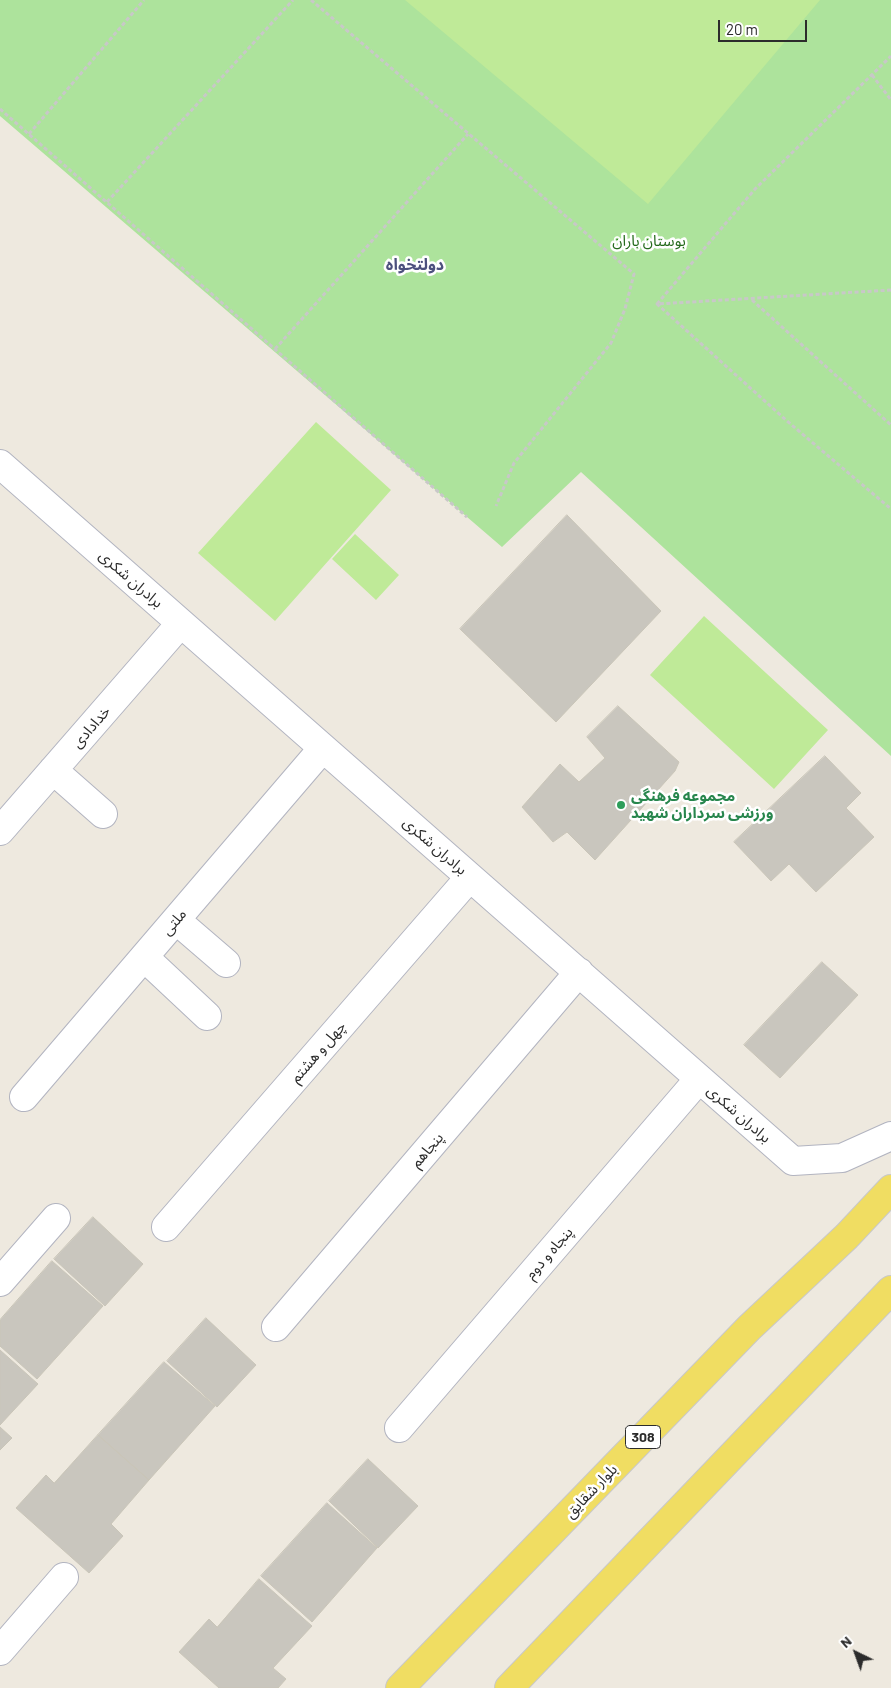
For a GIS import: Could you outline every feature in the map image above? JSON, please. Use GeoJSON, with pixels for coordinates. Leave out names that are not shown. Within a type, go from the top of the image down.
{"type":"FeatureCollection","features":[{"type":"Feature","properties":{"kind":"main road","name":"بلوار شقایق"},"geometry":{"type":"LineString","coordinates":[[400,1688],[749,1328],[847,1236],[891,1189]]}},
{"type":"Feature","properties":{"kind":"main road"},"geometry":{"type":"LineString","coordinates":[[509,1688],[891,1290]]}},
{"type":"Feature","properties":{"kind":"street","name":"برادران شکری"},"geometry":{"type":"LineString","coordinates":[[4,475],[181,623],[793,1162],[842,1158],[891,1136]]}},
{"type":"Feature","properties":{"kind":"street","name":"خدادادی"},"geometry":{"type":"LineString","coordinates":[[0,831],[181,623]]}},
{"type":"Feature","properties":{"kind":"street","name":"ملتی"},"geometry":{"type":"LineString","coordinates":[[24,1097],[323,748]]}},
{"type":"Feature","properties":{"kind":"street"},"geometry":{"type":"LineString","coordinates":[[53,770],[103,814]]}},
{"type":"Feature","properties":{"kind":"street","name":"چهل و هشتم"},"geometry":{"type":"LineString","coordinates":[[166,1227],[470,877]]}},
{"type":"Feature","properties":{"kind":"street"},"geometry":{"type":"LineString","coordinates":[[176,920],[226,963]]}},
{"type":"Feature","properties":{"kind":"street"},"geometry":{"type":"LineString","coordinates":[[144,957],[207,1016]]}},
{"type":"Feature","properties":{"kind":"street","name":"پنجاهم"},"geometry":{"type":"LineString","coordinates":[[276,1326],[579,972]]}},
{"type":"Feature","properties":{"kind":"street","name":"پنجاه و دوم"},"geometry":{"type":"LineString","coordinates":[[399,1428],[699,1079]]}},
{"type":"Feature","properties":{"kind":"street"},"geometry":{"type":"LineString","coordinates":[[0,1282],[56,1218]]}},
{"type":"Feature","properties":{"kind":"street"},"geometry":{"type":"LineString","coordinates":[[0,1651],[64,1577]]}},
{"type":"Feature","properties":{"kind":"path"},"geometry":{"type":"LineString","coordinates":[[29,134],[144,0]]}},
{"type":"Feature","properties":{"kind":"path"},"geometry":{"type":"LineString","coordinates":[[107,202],[293,0]]}},
{"type":"Feature","properties":{"kind":"path"},"geometry":{"type":"LineString","coordinates":[[311,0],[634,274],[625,309],[610,343],[514,463],[496,506]]}},
{"type":"Feature","properties":{"kind":"path"},"geometry":{"type":"LineString","coordinates":[[657,304],[755,189],[891,56]]}},
{"type":"Feature","properties":{"kind":"path"},"geometry":{"type":"LineString","coordinates":[[872,75],[891,100]]}},
{"type":"Feature","properties":{"kind":"path"},"geometry":{"type":"LineString","coordinates":[[0,109],[467,517]]}},
{"type":"Feature","properties":{"kind":"path"},"geometry":{"type":"LineString","coordinates":[[275,349],[469,134]]}},
{"type":"Feature","properties":{"kind":"path"},"geometry":{"type":"LineString","coordinates":[[657,304],[891,290]]}},
{"type":"Feature","properties":{"kind":"path"},"geometry":{"type":"LineString","coordinates":[[752,299],[891,425]]}},
{"type":"Feature","properties":{"kind":"path"},"geometry":{"type":"LineString","coordinates":[[657,304],[787,422],[891,509]]}},
{"type":"Feature","properties":{"kind":"green space","name":"بوستان باران"},"geometry":{"type":"Polygon","coordinates":[[[0,0],[891,0],[891,756],[581,472],[502,547],[0,116],[0,0]]]}},
{"type":"Feature","properties":{"kind":"green space"},"geometry":{"type":"Polygon","coordinates":[[[405,0],[820,0],[648,204],[405,0]]]}},
{"type":"Feature","properties":{"kind":"green space"},"geometry":{"type":"Polygon","coordinates":[[[316,422],[391,490],[275,621],[198,553],[316,422]]]}},
{"type":"Feature","properties":{"kind":"green space"},"geometry":{"type":"Polygon","coordinates":[[[355,534],[399,575],[376,600],[332,559],[355,534]]]}},
{"type":"Feature","properties":{"kind":"green space"},"geometry":{"type":"Polygon","coordinates":[[[704,616],[828,730],[774,789],[650,675],[704,616]]]}},
{"type":"Feature","properties":{"kind":"building"},"geometry":{"type":"Polygon","coordinates":[[[567,515],[661,611],[556,722],[460,629],[567,515]]]}},
{"type":"Feature","properties":{"kind":"building"},"geometry":{"type":"Polygon","coordinates":[[[618,706],[679,762],[675,771],[595,860],[567,832],[553,842],[522,807],[560,764],[579,782],[605,758],[587,737],[618,706]]]}},
{"type":"Feature","properties":{"kind":"building"},"geometry":{"type":"Polygon","coordinates":[[[825,756],[861,793],[846,808],[874,837],[816,892],[789,864],[771,881],[734,842],[825,756]]]}},
{"type":"Feature","properties":{"kind":"building"},"geometry":{"type":"Polygon","coordinates":[[[822,962],[858,995],[780,1078],[744,1045],[822,962]]]}},
{"type":"Feature","properties":{"kind":"building"},"geometry":{"type":"Polygon","coordinates":[[[93,1217],[143,1264],[105,1306],[54,1259],[93,1217]]]}},
{"type":"Feature","properties":{"kind":"building"},"geometry":{"type":"Polygon","coordinates":[[[52,1261],[103,1306],[37,1379],[0,1346],[0,1320],[52,1261]]]}},
{"type":"Feature","properties":{"kind":"building"},"geometry":{"type":"Polygon","coordinates":[[[206,1318],[256,1365],[217,1407],[167,1361],[206,1318]]]}},
{"type":"Feature","properties":{"kind":"building"},"geometry":{"type":"Polygon","coordinates":[[[0,1350],[38,1384],[0,1425],[0,1350]]]}},
{"type":"Feature","properties":{"kind":"building"},"geometry":{"type":"Polygon","coordinates":[[[164,1362],[215,1406],[149,1480],[98,1435],[164,1362]]]}},
{"type":"Feature","properties":{"kind":"building"},"geometry":{"type":"Polygon","coordinates":[[[0,1427],[12,1438],[0,1450],[0,1427]]]}},
{"type":"Feature","properties":{"kind":"building"},"geometry":{"type":"Polygon","coordinates":[[[98,1435],[149,1480],[111,1524],[123,1536],[89,1573],[16,1508],[46,1475],[54,1483],[98,1435]]]}},
{"type":"Feature","properties":{"kind":"building"},"geometry":{"type":"Polygon","coordinates":[[[368,1459],[418,1506],[378,1548],[329,1501],[368,1459]]]}},
{"type":"Feature","properties":{"kind":"building"},"geometry":{"type":"Polygon","coordinates":[[[327,1503],[377,1548],[312,1622],[261,1576],[327,1503]]]}},
{"type":"Feature","properties":{"kind":"building"},"geometry":{"type":"Polygon","coordinates":[[[259,1579],[312,1626],[273,1668],[286,1679],[278,1688],[219,1688],[179,1652],[209,1619],[217,1627],[259,1579]]]}},
{"type":"Feature","properties":{"kind":"place","name":"مجموعه فرهنگی ورزشی سرداران شهید"},"geometry":{"type":"Point","coordinates":[621,805]}},
{"type":"Feature","properties":{"kind":"district","name":"دولتخواه"},"geometry":{"type":"Point","coordinates":[415,265]}}]}
